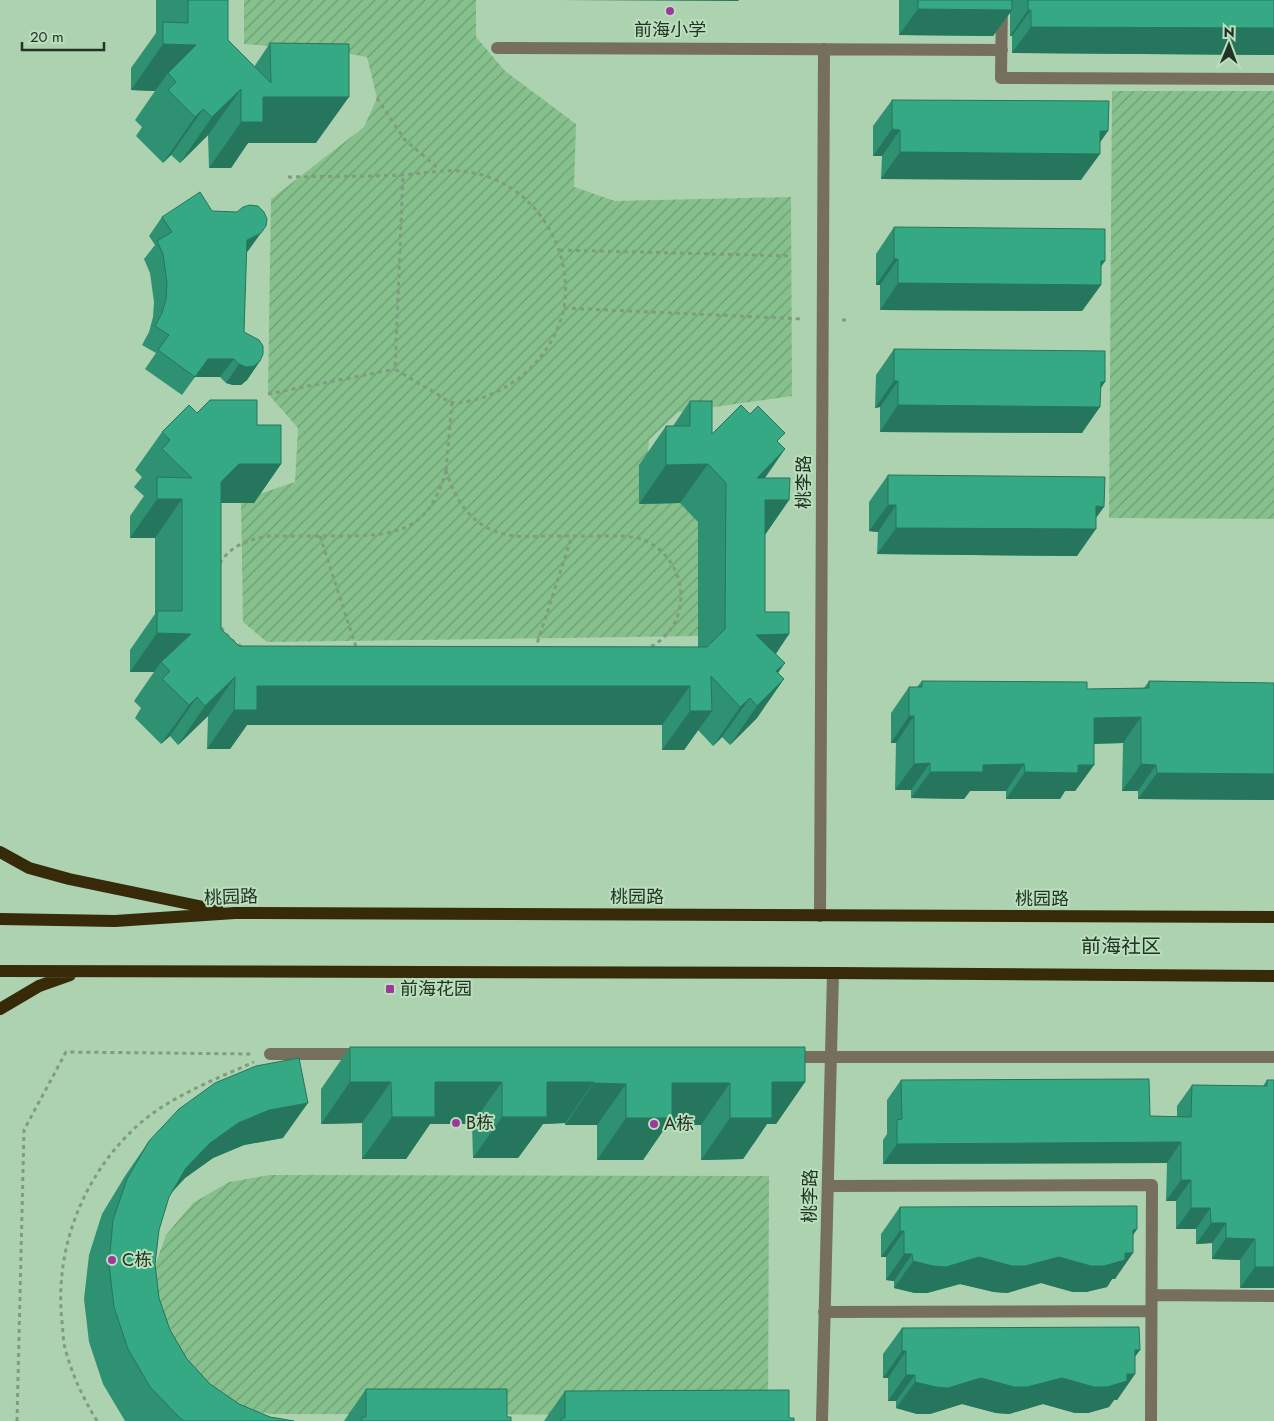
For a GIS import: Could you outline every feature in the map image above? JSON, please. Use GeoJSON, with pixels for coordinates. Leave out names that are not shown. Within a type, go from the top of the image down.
{"type":"FeatureCollection","features":[{"type":"Feature","properties":{"kind":"main road"},"geometry":{"type":"LineString","coordinates":[[0,852],[29,868],[70,879],[235,913]]}},
{"type":"Feature","properties":{"kind":"main road","name":"桃园路"},"geometry":{"type":"LineString","coordinates":[[0,919],[115,921],[235,913],[1274,917]]}},
{"type":"Feature","properties":{"kind":"main road"},"geometry":{"type":"LineString","coordinates":[[0,971],[1274,976]]}},
{"type":"Feature","properties":{"kind":"main road"},"geometry":{"type":"LineString","coordinates":[[0,1009],[40,986],[80,972]]}},
{"type":"Feature","properties":{"kind":"street"},"geometry":{"type":"LineString","coordinates":[[1002,0],[1001,78],[1274,80]]}},
{"type":"Feature","properties":{"kind":"street"},"geometry":{"type":"LineString","coordinates":[[498,48],[1002,50]]}},
{"type":"Feature","properties":{"kind":"street","name":"桃李路"},"geometry":{"type":"LineString","coordinates":[[820,916],[824,49]]}},
{"type":"Feature","properties":{"kind":"street","name":"桃李路"},"geometry":{"type":"LineString","coordinates":[[822,1421],[832,973]]}},
{"type":"Feature","properties":{"kind":"street"},"geometry":{"type":"LineString","coordinates":[[270,1054],[368,1054]]}},
{"type":"Feature","properties":{"kind":"street"},"geometry":{"type":"LineString","coordinates":[[772,1056],[1274,1057]]}},
{"type":"Feature","properties":{"kind":"street"},"geometry":{"type":"LineString","coordinates":[[828,1186],[1152,1186],[1151,1421]]}},
{"type":"Feature","properties":{"kind":"street"},"geometry":{"type":"LineString","coordinates":[[1152,1295],[1274,1296]]}},
{"type":"Feature","properties":{"kind":"street"},"geometry":{"type":"LineString","coordinates":[[824,1312],[1151,1311]]}},
{"type":"Feature","properties":{"kind":"path"},"geometry":{"type":"LineString","coordinates":[[377,98],[404,139],[440,170]]}},
{"type":"Feature","properties":{"kind":"path"},"geometry":{"type":"LineString","coordinates":[[268,394],[395,369],[452,403],[478,399],[503,390],[525,375],[543,355],[556,333],[564,308],[565,279],[560,250],[549,227],[534,206],[514,190],[491,178],[466,171],[440,170],[403,175],[288,177]]}},
{"type":"Feature","properties":{"kind":"path"},"geometry":{"type":"LineString","coordinates":[[395,369],[403,175]]}},
{"type":"Feature","properties":{"kind":"path"},"geometry":{"type":"LineString","coordinates":[[560,250],[792,256]]}},
{"type":"Feature","properties":{"kind":"path"},"geometry":{"type":"LineString","coordinates":[[564,308],[850,320]]}},
{"type":"Feature","properties":{"kind":"path"},"geometry":{"type":"LineString","coordinates":[[446,470],[451,488],[460,504],[472,517],[487,528],[504,534],[522,536],[622,536],[638,538],[652,545],[664,554],[674,566],[676,573],[682,595],[674,625],[664,637],[652,646],[638,652],[622,654],[270,654],[254,652],[240,646],[228,636],[219,624],[213,610],[211,595],[212,579],[228,553],[240,544],[255,538],[270,536],[370,536],[388,534],[406,528],[421,517],[433,504],[441,487],[446,470],[452,403]]}},
{"type":"Feature","properties":{"kind":"path"},"geometry":{"type":"LineString","coordinates":[[320,536],[358,654]]}},
{"type":"Feature","properties":{"kind":"path"},"geometry":{"type":"LineString","coordinates":[[534,654],[572,536]]}},
{"type":"Feature","properties":{"kind":"path"},"geometry":{"type":"LineString","coordinates":[[17,1421],[24,1130],[66,1052],[270,1054]]}},
{"type":"Feature","properties":{"kind":"path"},"geometry":{"type":"LineString","coordinates":[[97,1421],[80,1394],[65,1348],[59,1299],[64,1250],[80,1204],[105,1161],[138,1125],[179,1096],[270,1054]]}},
{"type":"Feature","properties":{"kind":"green space"},"geometry":{"type":"Polygon","coordinates":[[[244,0],[476,0],[476,37],[505,71],[576,124],[574,187],[615,201],[791,197],[792,396],[678,412],[649,440],[645,488],[713,501],[701,636],[267,642],[243,622],[241,500],[295,482],[298,428],[268,394],[271,199],[364,127],[377,98],[367,57],[333,51],[244,44],[244,0]]]}},
{"type":"Feature","properties":{"kind":"green space"},"geometry":{"type":"Polygon","coordinates":[[[1112,91],[1274,91],[1274,519],[1109,518],[1112,91]]]}},
{"type":"Feature","properties":{"kind":"green space"},"geometry":{"type":"Polygon","coordinates":[[[270,1175],[769,1176],[768,1415],[270,1414],[229,1407],[166,1354],[152,1274],[166,1235],[193,1203],[229,1182],[270,1175]]]}},
{"type":"Feature","properties":{"kind":"building"},"geometry":{"type":"Polygon","coordinates":[[[188,0],[228,0],[228,40],[271,83],[270,43],[349,44],[349,97],[263,97],[263,122],[241,122],[241,89],[212,117],[203,109],[195,117],[168,90],[176,82],[168,73],[196,45],[163,44],[163,22],[188,23],[188,0]]]}},
{"type":"Feature","properties":{"kind":"building"},"geometry":{"type":"Polygon","coordinates":[[[918,0],[1012,0],[1012,10],[918,9],[918,0]]]}},
{"type":"Feature","properties":{"kind":"building"},"geometry":{"type":"Polygon","coordinates":[[[1028,0],[1274,0],[1274,28],[1031,27],[1031,10],[1028,10],[1028,0]]]}},
{"type":"Feature","properties":{"kind":"building"},"geometry":{"type":"Polygon","coordinates":[[[892,100],[1109,101],[1108,131],[1100,131],[1100,154],[900,152],[900,130],[892,129],[892,100]]]}},
{"type":"Feature","properties":{"kind":"building"},"geometry":{"type":"Polygon","coordinates":[[[200,192],[212,211],[237,212],[243,207],[250,205],[258,206],[264,212],[267,219],[266,226],[261,233],[247,240],[244,332],[259,340],[263,346],[263,354],[260,361],[254,366],[246,367],[234,359],[208,359],[195,377],[158,350],[169,335],[155,326],[162,313],[166,299],[167,283],[163,254],[157,241],[172,232],[162,217],[200,192]]]}},
{"type":"Feature","properties":{"kind":"building"},"geometry":{"type":"Polygon","coordinates":[[[894,227],[1105,229],[1105,261],[1101,261],[1101,285],[898,283],[898,259],[894,259],[894,227]]]}},
{"type":"Feature","properties":{"kind":"building"},"geometry":{"type":"Polygon","coordinates":[[[894,349],[1105,351],[1105,382],[1101,382],[1100,407],[898,405],[898,381],[894,381],[894,349]]]}},
{"type":"Feature","properties":{"kind":"building"},"geometry":{"type":"Polygon","coordinates":[[[210,400],[257,400],[257,425],[281,425],[281,464],[239,464],[221,482],[221,629],[239,646],[707,647],[725,629],[726,483],[708,464],[666,465],[666,426],[690,426],[690,401],[712,401],[712,434],[741,405],[750,414],[758,406],[785,433],[777,441],[785,449],[757,478],[790,478],[789,500],[765,500],[765,612],[789,612],[789,634],[756,635],[785,663],[776,671],[784,679],[757,706],[750,698],[740,707],[711,676],[712,711],[690,711],[690,686],[257,686],[257,710],[234,710],[235,677],[205,706],[197,697],[189,705],[162,679],[170,671],[161,662],[191,634],[157,633],[157,611],[182,611],[182,499],[157,499],[157,477],[192,478],[162,449],[170,440],[162,432],[189,405],[197,413],[210,400]]]}},
{"type":"Feature","properties":{"kind":"building"},"geometry":{"type":"Polygon","coordinates":[[[888,475],[1105,477],[1104,507],[1096,506],[1096,529],[896,528],[896,505],[888,505],[888,475]]]}},
{"type":"Feature","properties":{"kind":"building"},"geometry":{"type":"Polygon","coordinates":[[[922,681],[1087,682],[1087,689],[1149,688],[1149,681],[1274,683],[1274,774],[1157,773],[1156,765],[1141,764],[1141,717],[1094,718],[1094,765],[1078,765],[1078,773],[1025,772],[1024,764],[983,765],[983,772],[930,772],[930,763],[914,764],[914,716],[909,716],[909,687],[922,687],[922,681]]]}},
{"type":"Feature","properties":{"kind":"building"},"geometry":{"type":"Polygon","coordinates":[[[350,1047],[805,1047],[805,1082],[772,1082],[772,1118],[730,1118],[730,1083],[672,1083],[672,1118],[626,1118],[626,1084],[594,1082],[547,1082],[547,1117],[502,1117],[502,1082],[435,1082],[435,1117],[392,1117],[391,1082],[350,1082],[350,1047]]]}},
{"type":"Feature","properties":{"kind":"building"},"geometry":{"type":"Polygon","coordinates":[[[299,1058],[308,1103],[269,1110],[238,1123],[210,1143],[186,1168],[169,1197],[159,1230],[155,1264],[159,1298],[170,1330],[187,1359],[210,1384],[239,1404],[270,1417],[294,1421],[184,1421],[150,1387],[128,1349],[114,1307],[109,1264],[113,1220],[127,1179],[149,1141],[179,1109],[215,1083],[256,1066],[299,1058]]]}},
{"type":"Feature","properties":{"kind":"building"},"geometry":{"type":"Polygon","coordinates":[[[1149,1079],[1150,1116],[1191,1117],[1192,1085],[1267,1086],[1267,1080],[1274,1080],[1274,1267],[1255,1267],[1255,1239],[1226,1238],[1226,1223],[1211,1223],[1210,1208],[1191,1208],[1191,1180],[1181,1180],[1181,1142],[897,1144],[897,1120],[902,1119],[901,1080],[1149,1079]]]}},
{"type":"Feature","properties":{"kind":"building"},"geometry":{"type":"Polygon","coordinates":[[[1137,1206],[1137,1229],[1133,1230],[1133,1253],[1125,1253],[1125,1260],[1104,1266],[1091,1266],[1059,1257],[1025,1266],[1012,1266],[979,1257],[946,1267],[933,1266],[913,1261],[912,1254],[904,1254],[904,1231],[900,1231],[900,1207],[1137,1206]]]}},
{"type":"Feature","properties":{"kind":"building"},"geometry":{"type":"Polygon","coordinates":[[[1139,1327],[1140,1350],[1135,1350],[1135,1374],[1127,1374],[1127,1381],[1107,1387],[1094,1387],[1062,1378],[1027,1387],[1014,1387],[981,1378],[948,1388],[936,1387],[915,1382],[915,1375],[906,1375],[906,1351],[902,1351],[902,1328],[1139,1327]]]}},
{"type":"Feature","properties":{"kind":"building"},"geometry":{"type":"Polygon","coordinates":[[[366,1389],[507,1389],[507,1417],[511,1417],[511,1421],[362,1421],[362,1417],[366,1417],[366,1389]]]}},
{"type":"Feature","properties":{"kind":"building"},"geometry":{"type":"Polygon","coordinates":[[[789,1390],[789,1418],[794,1418],[794,1421],[561,1421],[561,1418],[565,1418],[565,1391],[789,1390]]]}},
{"type":"Feature","properties":{"kind":"place","name":"前海小学"},"geometry":{"type":"Point","coordinates":[670,11]}},
{"type":"Feature","properties":{"kind":"place","name":"前海花园"},"geometry":{"type":"Point","coordinates":[390,989]}},
{"type":"Feature","properties":{"kind":"place","name":"B栋"},"geometry":{"type":"Point","coordinates":[456,1123]}},
{"type":"Feature","properties":{"kind":"place","name":"A栋"},"geometry":{"type":"Point","coordinates":[654,1124]}},
{"type":"Feature","properties":{"kind":"place","name":"C栋"},"geometry":{"type":"Point","coordinates":[112,1260]}},
{"type":"Feature","properties":{"kind":"district","name":"前海社区"},"geometry":{"type":"Point","coordinates":[1121,946]}}]}
